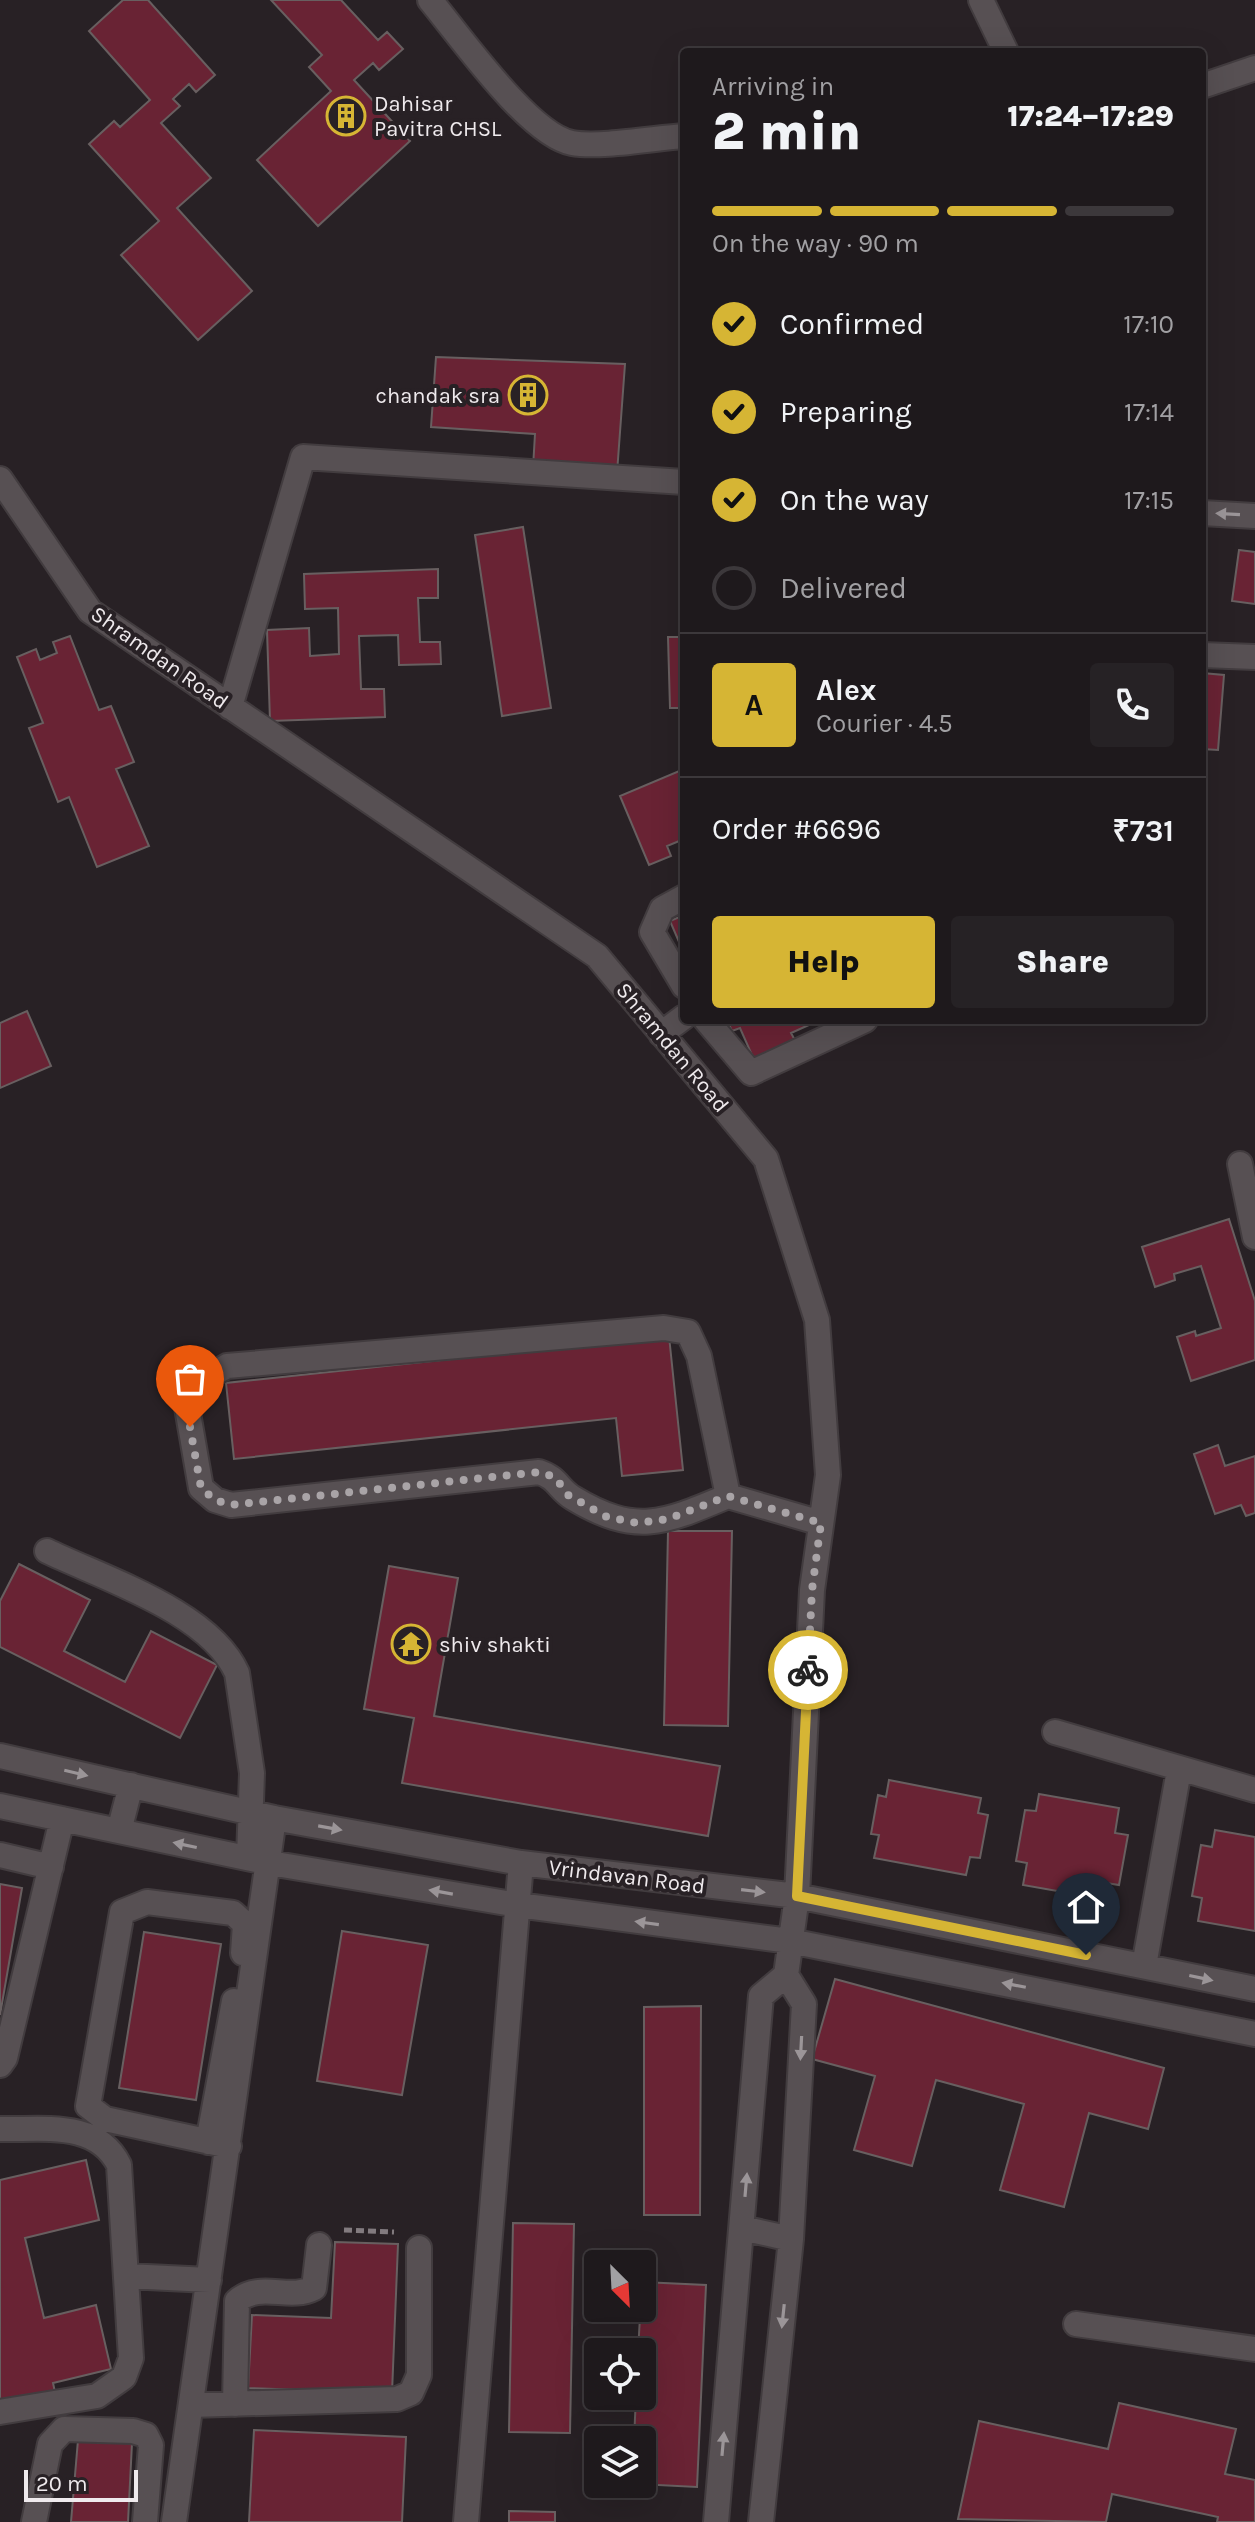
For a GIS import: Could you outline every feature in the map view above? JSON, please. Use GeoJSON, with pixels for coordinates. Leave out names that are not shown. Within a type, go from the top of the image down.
{"type":"FeatureCollection","features":[{"type":"Feature","properties":{"kind":"street"},"geometry":{"type":"LineString","coordinates":[[430,0],[529,119],[550,136],[574,144],[680,136]]}},
{"type":"Feature","properties":{"kind":"street"},"geometry":{"type":"LineString","coordinates":[[981,0],[1004,48]]}},
{"type":"Feature","properties":{"kind":"street"},"geometry":{"type":"LineString","coordinates":[[1206,85],[1255,68]]}},
{"type":"Feature","properties":{"kind":"street"},"geometry":{"type":"LineString","coordinates":[[230,707],[303,457],[680,482]]}},
{"type":"Feature","properties":{"kind":"street","name":"Shramdan Road"},"geometry":{"type":"LineString","coordinates":[[0,479],[90,611],[597,956],[766,1159],[817,1320],[828,1475],[812,1590],[797,1896],[786,1975]]}},
{"type":"Feature","properties":{"kind":"street"},"geometry":{"type":"LineString","coordinates":[[1206,513],[1255,516]]}},
{"type":"Feature","properties":{"kind":"street"},"geometry":{"type":"LineString","coordinates":[[1206,655],[1255,657]]}},
{"type":"Feature","properties":{"kind":"street"},"geometry":{"type":"LineString","coordinates":[[680,899],[662,909],[652,932],[680,979]]}},
{"type":"Feature","properties":{"kind":"street"},"geometry":{"type":"LineString","coordinates":[[661,1034],[680,1020]]}},
{"type":"Feature","properties":{"kind":"street"},"geometry":{"type":"LineString","coordinates":[[709,1024],[751,1073],[856,1024]]}},
{"type":"Feature","properties":{"kind":"street"},"geometry":{"type":"LineString","coordinates":[[1240,1164],[1255,1237]]}},
{"type":"Feature","properties":{"kind":"street"},"geometry":{"type":"LineString","coordinates":[[728,1496],[699,1356],[688,1332],[664,1328],[227,1366],[203,1380],[185,1396],[201,1488],[215,1500],[231,1505],[539,1472],[555,1477],[568,1495],[607,1517],[637,1523],[668,1519],[728,1496],[821,1523]]}},
{"type":"Feature","properties":{"kind":"street"},"geometry":{"type":"LineString","coordinates":[[47,1551],[182,1615],[218,1642],[237,1673],[263,1816],[218,2144]]}},
{"type":"Feature","properties":{"kind":"street"},"geometry":{"type":"LineString","coordinates":[[1055,1732],[1255,1790]]}},
{"type":"Feature","properties":{"kind":"street","name":"Vrindavan Road"},"geometry":{"type":"LineString","coordinates":[[0,1756],[263,1816],[521,1863],[797,1896],[1255,1989]]}},
{"type":"Feature","properties":{"kind":"street"},"geometry":{"type":"LineString","coordinates":[[1144,1966],[1179,1770]]}},
{"type":"Feature","properties":{"kind":"street"},"geometry":{"type":"LineString","coordinates":[[119,1831],[131,1785]]}},
{"type":"Feature","properties":{"kind":"street"},"geometry":{"type":"LineString","coordinates":[[0,1806],[259,1860],[518,1905],[790,1941],[1255,2034]]}},
{"type":"Feature","properties":{"kind":"street"},"geometry":{"type":"LineString","coordinates":[[0,2065],[5,2058],[62,1819]]}},
{"type":"Feature","properties":{"kind":"street"},"geometry":{"type":"LineString","coordinates":[[0,1855],[51,1867]]}},
{"type":"Feature","properties":{"kind":"street"},"geometry":{"type":"LineString","coordinates":[[466,2522],[521,1863]]}},
{"type":"Feature","properties":{"kind":"street"},"geometry":{"type":"LineString","coordinates":[[34,2522],[50,2444],[64,2429],[133,2431],[146,2435],[151,2445],[147,2513],[176,2513],[209,2280],[218,2144],[246,1936],[245,1924],[233,1913],[147,1902],[130,1907],[122,1912],[88,2106],[105,2119],[218,2144]]}},
{"type":"Feature","properties":{"kind":"street"},"geometry":{"type":"LineString","coordinates":[[716,2522],[761,1996],[786,1975],[804,2004],[791,2239],[761,2522]]}},
{"type":"Feature","properties":{"kind":"street"},"geometry":{"type":"LineString","coordinates":[[0,2129],[78,2131],[111,2149],[119,2165],[131,2358],[124,2377],[97,2396],[0,2412]]}},
{"type":"Feature","properties":{"kind":"street"},"geometry":{"type":"LineString","coordinates":[[742,2228],[791,2239]]}},
{"type":"Feature","properties":{"kind":"street"},"geometry":{"type":"LineString","coordinates":[[235,2404],[237,2301],[253,2291],[300,2292],[314,2288],[319,2245]]}},
{"type":"Feature","properties":{"kind":"street"},"geometry":{"type":"LineString","coordinates":[[191,2405],[397,2399],[411,2393],[419,2375],[419,2248]]}},
{"type":"Feature","properties":{"kind":"street"},"geometry":{"type":"LineString","coordinates":[[127,2276],[209,2280]]}},
{"type":"Feature","properties":{"kind":"street"},"geometry":{"type":"LineString","coordinates":[[1076,2324],[1255,2349]]}},
{"type":"Feature","properties":{"kind":"path"},"geometry":{"type":"LineString","coordinates":[[319,2245],[323,2234],[331,2229],[406,2234],[419,2248]]}},
{"type":"Feature","properties":{"kind":"building"},"geometry":{"type":"Polygon","coordinates":[[[123,0],[148,0],[215,75],[196,92],[189,84],[173,99],[180,106],[161,123],[211,178],[177,208],[252,291],[198,340],[121,255],[159,221],[89,144],[114,121],[120,127],[150,100],[89,31],[123,0]]]}},
{"type":"Feature","properties":{"kind":"building","name":"Dahisar Pavitra CHSL"},"geometry":{"type":"Polygon","coordinates":[[[271,0],[341,0],[378,40],[387,32],[403,49],[379,70],[373,63],[354,80],[410,141],[318,226],[257,160],[331,91],[309,67],[322,55],[271,0]]]}},
{"type":"Feature","properties":{"kind":"building","name":"chandak sra"},"geometry":{"type":"Polygon","coordinates":[[[436,357],[625,364],[617,473],[533,468],[535,434],[431,427],[436,357]]]}},
{"type":"Feature","properties":{"kind":"building"},"geometry":{"type":"Polygon","coordinates":[[[523,527],[551,708],[502,716],[475,535],[523,527]]]}},
{"type":"Feature","properties":{"kind":"building"},"geometry":{"type":"Polygon","coordinates":[[[1239,550],[1255,552],[1255,604],[1232,601],[1239,550]]]}},
{"type":"Feature","properties":{"kind":"building"},"geometry":{"type":"Polygon","coordinates":[[[438,569],[438,598],[418,598],[420,642],[440,642],[441,664],[399,665],[398,635],[359,636],[361,689],[384,689],[385,717],[270,721],[267,630],[309,628],[310,656],[339,654],[338,608],[305,609],[304,574],[438,569]]]}},
{"type":"Feature","properties":{"kind":"building"},"geometry":{"type":"Polygon","coordinates":[[[70,636],[99,710],[111,706],[134,762],[116,769],[149,846],[97,867],[69,797],[58,802],[29,728],[43,723],[17,657],[36,649],[40,660],[57,653],[53,642],[70,636]]]}},
{"type":"Feature","properties":{"kind":"building"},"geometry":{"type":"Polygon","coordinates":[[[668,637],[680,637],[680,708],[670,708],[668,637]]]}},
{"type":"Feature","properties":{"kind":"building"},"geometry":{"type":"Polygon","coordinates":[[[1206,673],[1224,675],[1218,750],[1206,749],[1206,673]]]}},
{"type":"Feature","properties":{"kind":"building"},"geometry":{"type":"Polygon","coordinates":[[[680,771],[680,841],[667,846],[671,856],[649,865],[620,796],[680,771]]]}},
{"type":"Feature","properties":{"kind":"building"},"geometry":{"type":"Polygon","coordinates":[[[680,917],[680,944],[670,921],[680,917]]]}},
{"type":"Feature","properties":{"kind":"building"},"geometry":{"type":"Polygon","coordinates":[[[27,1011],[51,1066],[0,1088],[0,1023],[27,1011]]]}},
{"type":"Feature","properties":{"kind":"building"},"geometry":{"type":"Polygon","coordinates":[[[729,1024],[811,1024],[791,1033],[797,1044],[755,1062],[740,1028],[732,1031],[729,1024]]]}},
{"type":"Feature","properties":{"kind":"building"},"geometry":{"type":"Polygon","coordinates":[[[1229,1219],[1255,1301],[1255,1360],[1191,1381],[1177,1337],[1195,1331],[1196,1336],[1221,1328],[1201,1266],[1174,1274],[1175,1280],[1155,1287],[1142,1247],[1229,1219]]]}},
{"type":"Feature","properties":{"kind":"building"},"geometry":{"type":"Polygon","coordinates":[[[669,1336],[683,1470],[622,1476],[616,1418],[234,1459],[226,1383],[669,1336]]]}},
{"type":"Feature","properties":{"kind":"building"},"geometry":{"type":"Polygon","coordinates":[[[1218,1445],[1225,1466],[1255,1456],[1255,1513],[1246,1516],[1241,1505],[1215,1514],[1194,1454],[1218,1445]]]}},
{"type":"Feature","properties":{"kind":"building"},"geometry":{"type":"Polygon","coordinates":[[[668,1531],[732,1531],[728,1726],[664,1725],[668,1531]]]}},
{"type":"Feature","properties":{"kind":"building"},"geometry":{"type":"Polygon","coordinates":[[[19,1564],[90,1600],[64,1651],[125,1682],[151,1631],[217,1665],[180,1738],[0,1647],[0,1601],[19,1564]]]}},
{"type":"Feature","properties":{"kind":"building","name":"shiv shakti"},"geometry":{"type":"Polygon","coordinates":[[[389,1566],[458,1578],[434,1716],[720,1766],[708,1836],[402,1783],[414,1718],[364,1709],[389,1566]]]}},
{"type":"Feature","properties":{"kind":"building"},"geometry":{"type":"Polygon","coordinates":[[[889,1780],[981,1798],[978,1813],[988,1815],[980,1858],[970,1857],[966,1875],[874,1858],[879,1835],[871,1834],[878,1795],[886,1797],[889,1780]]]}},
{"type":"Feature","properties":{"kind":"building"},"geometry":{"type":"Polygon","coordinates":[[[1039,1794],[1119,1808],[1115,1833],[1128,1835],[1119,1885],[1106,1883],[1103,1899],[1023,1885],[1027,1863],[1016,1861],[1025,1810],[1036,1811],[1039,1794]]]}},
{"type":"Feature","properties":{"kind":"building"},"geometry":{"type":"Polygon","coordinates":[[[1215,1830],[1255,1837],[1255,1931],[1198,1921],[1202,1898],[1192,1896],[1201,1845],[1212,1847],[1215,1830]]]}},
{"type":"Feature","properties":{"kind":"building"},"geometry":{"type":"Polygon","coordinates":[[[0,1884],[22,1888],[0,2015],[0,1884]]]}},
{"type":"Feature","properties":{"kind":"building"},"geometry":{"type":"Polygon","coordinates":[[[342,1931],[428,1945],[402,2095],[317,2081],[342,1931]]]}},
{"type":"Feature","properties":{"kind":"building"},"geometry":{"type":"Polygon","coordinates":[[[144,1932],[221,1944],[196,2100],[119,2088],[144,1932]]]}},
{"type":"Feature","properties":{"kind":"building"},"geometry":{"type":"Polygon","coordinates":[[[835,1979],[1164,2068],[1148,2129],[1089,2113],[1064,2207],[1000,2190],[1024,2104],[936,2080],[912,2166],[854,2150],[875,2076],[812,2059],[835,1979]]]}},
{"type":"Feature","properties":{"kind":"building"},"geometry":{"type":"Polygon","coordinates":[[[701,2006],[700,2215],[644,2215],[644,2007],[701,2006]]]}},
{"type":"Feature","properties":{"kind":"building"},"geometry":{"type":"Polygon","coordinates":[[[86,2160],[99,2220],[25,2238],[44,2318],[96,2305],[111,2369],[53,2383],[55,2392],[0,2405],[0,2180],[86,2160]]]}},
{"type":"Feature","properties":{"kind":"building"},"geometry":{"type":"Polygon","coordinates":[[[513,2223],[574,2224],[570,2433],[509,2432],[513,2223]]]}},
{"type":"Feature","properties":{"kind":"building"},"geometry":{"type":"Polygon","coordinates":[[[335,2242],[398,2244],[392,2393],[248,2388],[252,2315],[331,2318],[335,2242]]]}},
{"type":"Feature","properties":{"kind":"building"},"geometry":{"type":"Polygon","coordinates":[[[656,2283],[706,2285],[697,2487],[656,2485],[656,2426],[635,2426],[635,2410],[656,2410],[656,2338],[639,2338],[640,2322],[656,2322],[656,2283]]]}},
{"type":"Feature","properties":{"kind":"building"},"geometry":{"type":"Polygon","coordinates":[[[1119,2403],[1236,2429],[1225,2474],[1255,2480],[1255,2522],[1217,2522],[1218,2517],[1112,2494],[1106,2522],[958,2519],[979,2421],[1108,2449],[1119,2403]]]}},
{"type":"Feature","properties":{"kind":"building"},"geometry":{"type":"Polygon","coordinates":[[[254,2430],[406,2437],[402,2522],[249,2522],[254,2430]]]}},
{"type":"Feature","properties":{"kind":"building"},"geometry":{"type":"Polygon","coordinates":[[[78,2440],[132,2443],[128,2522],[71,2522],[78,2440]]]}},
{"type":"Feature","properties":{"kind":"building"},"geometry":{"type":"Polygon","coordinates":[[[509,2511],[555,2512],[555,2522],[509,2522],[509,2511]]]}},
{"type":"Feature","properties":{"kind":"way so far"},"geometry":{"type":"LineString","coordinates":[[190,1427],[201,1488],[215,1500],[231,1505],[539,1472],[555,1477],[568,1495],[607,1517],[637,1523],[668,1519],[728,1496],[821,1523],[812,1590],[808,1670]]}},
{"type":"Feature","properties":{"kind":"place","name":"Dahisar Pavitra CHSL"},"geometry":{"type":"Point","coordinates":[346,116]}},
{"type":"Feature","properties":{"kind":"place","name":"chandak sra"},"geometry":{"type":"Point","coordinates":[528,395]}},
{"type":"Feature","properties":{"kind":"place","name":"shiv shakti"},"geometry":{"type":"Point","coordinates":[411,1644]}},
{"type":"Feature","properties":{"kind":"route"},"geometry":{"type":"LineString","coordinates":[[808,1670],[797,1896],[1086,1955]]}}]}
